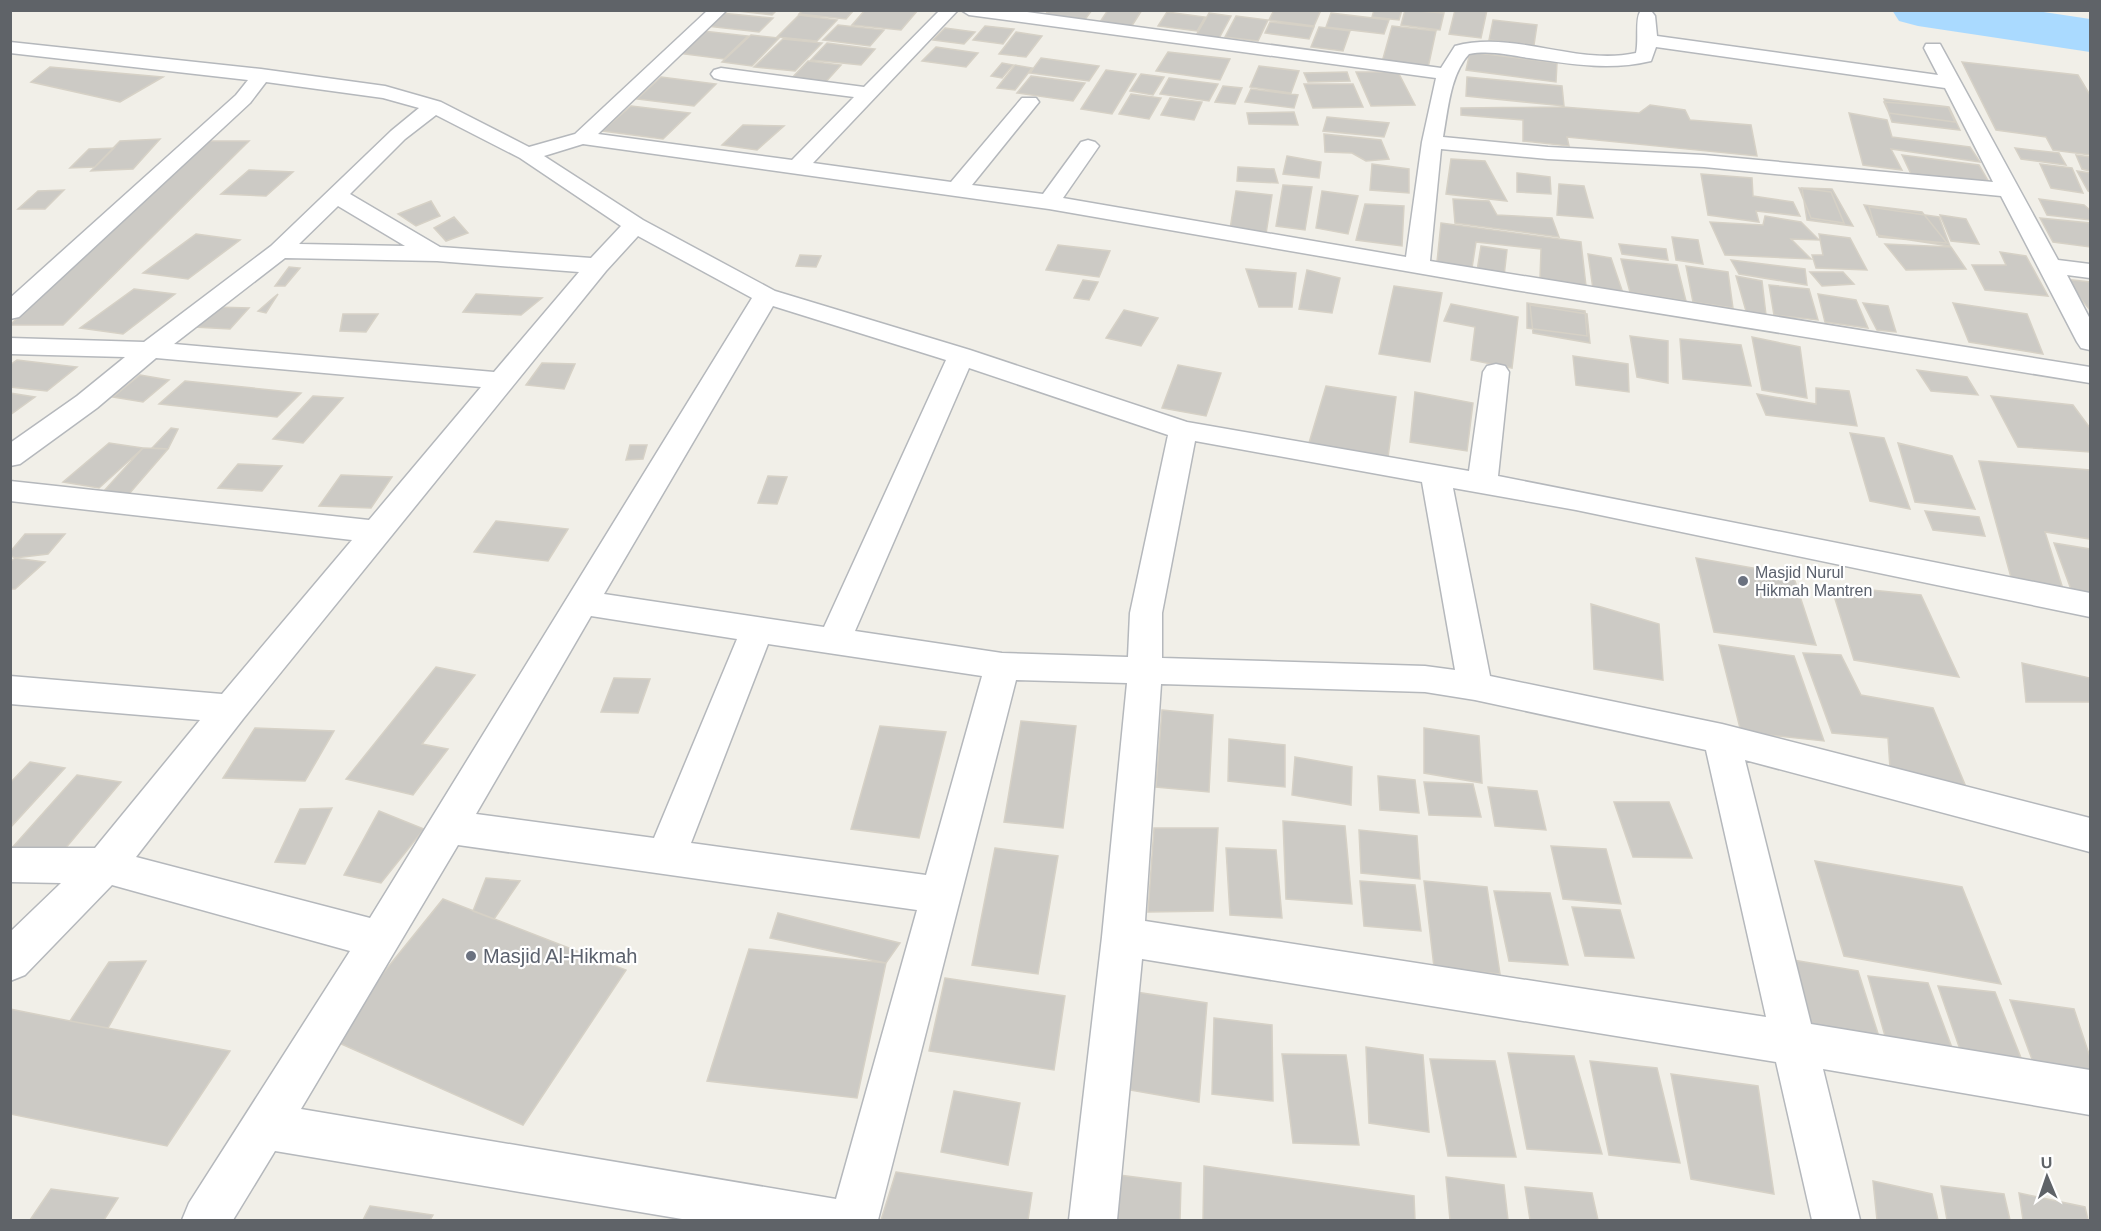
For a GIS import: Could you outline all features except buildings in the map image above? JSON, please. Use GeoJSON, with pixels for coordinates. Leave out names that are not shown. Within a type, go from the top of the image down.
{"type":"FeatureCollection","features":[{"type":"Feature","properties":{"kind":"street"},"geometry":{"type":"LineString","coordinates":[[582,138],[719,10]]}},
{"type":"Feature","properties":{"kind":"street"},"geometry":{"type":"LineString","coordinates":[[796,168],[950,10]]}},
{"type":"Feature","properties":{"kind":"street"},"geometry":{"type":"LineString","coordinates":[[969,10],[1446,74]]}},
{"type":"Feature","properties":{"kind":"street"},"geometry":{"type":"LineString","coordinates":[[1417,266],[1432,142],[1446,74],[1455,55],[1467,49],[1487,48],[1629,61],[1644,57],[1648,40],[1646,16]]}},
{"type":"Feature","properties":{"kind":"street"},"geometry":{"type":"LineString","coordinates":[[1144,35],[1159,19]]}},
{"type":"Feature","properties":{"kind":"street"},"geometry":{"type":"LineString","coordinates":[[1648,40],[1950,83]]}},
{"type":"Feature","properties":{"kind":"street"},"geometry":{"type":"LineString","coordinates":[[10,47],[261,75],[385,92],[434,106],[527,154],[635,225],[766,296],[961,356],[1183,430],[1576,500],[2091,605]]}},
{"type":"Feature","properties":{"kind":"street"},"geometry":{"type":"LineString","coordinates":[[1933,48],[2010,190],[2048,266],[2091,342]]}},
{"type":"Feature","properties":{"kind":"street"},"geometry":{"type":"LineString","coordinates":[[721,74],[867,93]]}},
{"type":"Feature","properties":{"kind":"street"},"geometry":{"type":"LineString","coordinates":[[10,312],[243,99],[261,75]]}},
{"type":"Feature","properties":{"kind":"street"},"geometry":{"type":"LineString","coordinates":[[956,190],[1029,102]]}},
{"type":"Feature","properties":{"kind":"street"},"geometry":{"type":"LineString","coordinates":[[10,457],[87,402],[150,350],[279,251],[398,135],[434,106]]}},
{"type":"Feature","properties":{"kind":"street"},"geometry":{"type":"LineString","coordinates":[[527,154],[582,138],[1049,202],[1417,266],[2091,375]]}},
{"type":"Feature","properties":{"kind":"street"},"geometry":{"type":"LineString","coordinates":[[1432,142],[1548,153],[1704,161],[2010,190]]}},
{"type":"Feature","properties":{"kind":"street"},"geometry":{"type":"LineString","coordinates":[[1049,202],[1088,146]]}},
{"type":"Feature","properties":{"kind":"street"},"geometry":{"type":"LineString","coordinates":[[336,195],[436,254]]}},
{"type":"Feature","properties":{"kind":"street"},"geometry":{"type":"LineString","coordinates":[[10,961],[105,866],[230,709],[376,532],[597,266],[635,225]]}},
{"type":"Feature","properties":{"kind":"street"},"geometry":{"type":"LineString","coordinates":[[279,251],[436,254],[597,266]]}},
{"type":"Feature","properties":{"kind":"street"},"geometry":{"type":"LineString","coordinates":[[2048,266],[2091,271]]}},
{"type":"Feature","properties":{"kind":"street"},"geometry":{"type":"LineString","coordinates":[[206,1221],[380,940],[766,296]]}},
{"type":"Feature","properties":{"kind":"street"},"geometry":{"type":"LineString","coordinates":[[10,346],[150,350],[502,381]]}},
{"type":"Feature","properties":{"kind":"street"},"geometry":{"type":"LineString","coordinates":[[834,641],[961,356]]}},
{"type":"Feature","properties":{"kind":"street"},"geometry":{"type":"LineString","coordinates":[[1482,484],[1496,372]]}},
{"type":"Feature","properties":{"kind":"street"},"geometry":{"type":"LineString","coordinates":[[1093,1221],[1123,937],[1145,672],[1146,613],[1183,430]]}},
{"type":"Feature","properties":{"kind":"street"},"geometry":{"type":"LineString","coordinates":[[1436,476],[1475,686]]}},
{"type":"Feature","properties":{"kind":"street"},"geometry":{"type":"LineString","coordinates":[[10,491],[376,532]]}},
{"type":"Feature","properties":{"kind":"street"},"geometry":{"type":"LineString","coordinates":[[582,603],[1002,666],[1425,679],[1475,686],[1722,739],[2091,835]]}},
{"type":"Feature","properties":{"kind":"street"},"geometry":{"type":"LineString","coordinates":[[666,857],[757,630]]}},
{"type":"Feature","properties":{"kind":"street"},"geometry":{"type":"LineString","coordinates":[[854,1221],[1002,666]]}},
{"type":"Feature","properties":{"kind":"street"},"geometry":{"type":"LineString","coordinates":[[10,690],[230,709]]}},
{"type":"Feature","properties":{"kind":"street"},"geometry":{"type":"LineString","coordinates":[[1722,739],[1836,1221]]}},
{"type":"Feature","properties":{"kind":"street"},"geometry":{"type":"LineString","coordinates":[[448,827],[941,895]]}},
{"type":"Feature","properties":{"kind":"street"},"geometry":{"type":"LineString","coordinates":[[10,864],[105,866],[380,940]]}},
{"type":"Feature","properties":{"kind":"street"},"geometry":{"type":"LineString","coordinates":[[1123,937],[1795,1043],[2091,1093]]}},
{"type":"Feature","properties":{"kind":"street"},"geometry":{"type":"LineString","coordinates":[[264,1126],[829,1221]]}},
{"type":"Feature","properties":{"kind":"waterway"},"geometry":{"type":"LineString","coordinates":[[1918,10],[2090,36]]}},
{"type":"Feature","properties":{"kind":"place","name":"Masjid Nurul Hikmah Mantren"},"geometry":{"type":"Point","coordinates":[1743,581]}},
{"type":"Feature","properties":{"kind":"place","name":"Masjid Al-Hikmah"},"geometry":{"type":"Point","coordinates":[471,956]}}]}
